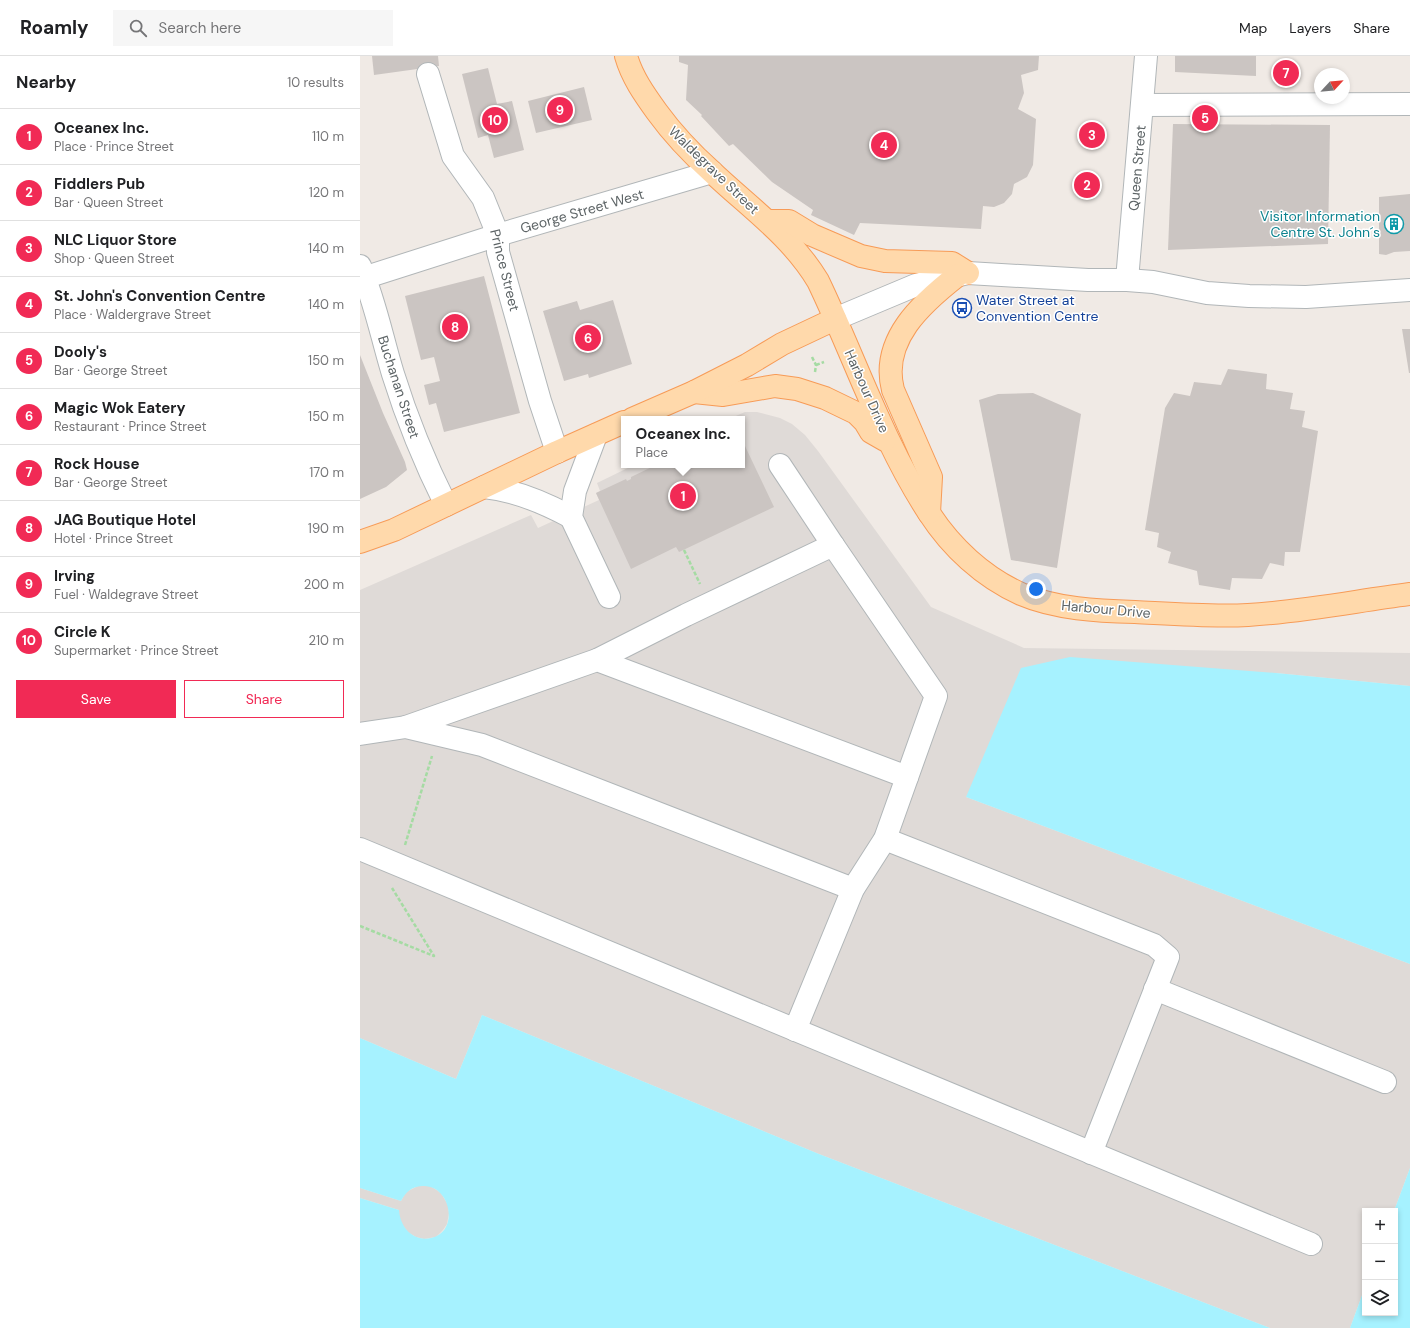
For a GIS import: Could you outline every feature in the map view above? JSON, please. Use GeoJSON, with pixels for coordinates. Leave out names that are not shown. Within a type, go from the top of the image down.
{"type":"FeatureCollection","features":[{"type":"Feature","properties":{"kind":"main road","name":"Waldegrave Street"},"geometry":{"type":"LineString","coordinates":[[629,59],[644,94],[674,134],[712,172],[768,221],[802,257],[818,281],[835,319]]}},
{"type":"Feature","properties":{"kind":"main road"},"geometry":{"type":"LineString","coordinates":[[768,221],[789,222],[812,235],[861,256],[885,261],[952,263],[963,274],[934,293],[912,318],[899,339],[890,367],[890,380],[893,390],[931,477],[929,513]]}},
{"type":"Feature","properties":{"kind":"main road"},"geometry":{"type":"LineString","coordinates":[[639,416],[694,392],[747,366],[782,344],[835,319]]}},
{"type":"Feature","properties":{"kind":"main road","name":"Harbour Drive"},"geometry":{"type":"LineString","coordinates":[[835,319],[891,443],[929,513],[949,540],[976,566],[997,582],[1022,594],[1049,603],[1112,611],[1248,615],[1410,594]]}},
{"type":"Feature","properties":{"kind":"main road"},"geometry":{"type":"LineString","coordinates":[[694,392],[723,395],[775,386],[797,389],[825,398],[856,414],[865,422],[871,432],[891,443]]}},
{"type":"Feature","properties":{"kind":"main road"},"geometry":{"type":"LineString","coordinates":[[360,542],[394,530],[557,452],[621,423]]}},
{"type":"Feature","properties":{"kind":"street","name":"Queen Street"},"geometry":{"type":"LineString","coordinates":[[1127,280],[1146,56]]}},
{"type":"Feature","properties":{"kind":"street","name":"Prince Street"},"geometry":{"type":"LineString","coordinates":[[428,74],[454,156],[482,198],[498,235],[498,252],[540,401],[557,452]]}},
{"type":"Feature","properties":{"kind":"street"},"geometry":{"type":"LineString","coordinates":[[1143,105],[1410,104]]}},
{"type":"Feature","properties":{"kind":"street","name":"George Street West"},"geometry":{"type":"LineString","coordinates":[[362,274],[712,172]]}},
{"type":"Feature","properties":{"kind":"street","name":"Buchanan Street"},"geometry":{"type":"LineString","coordinates":[[362,274],[414,433],[446,505]]}},
{"type":"Feature","properties":{"kind":"street"},"geometry":{"type":"LineString","coordinates":[[835,319],[916,285],[963,274],[1153,282],[1207,293],[1249,296],[1306,297],[1410,290]]}},
{"type":"Feature","properties":{"kind":"street"},"geometry":{"type":"LineString","coordinates":[[596,435],[575,492],[571,517],[609,596]]}},
{"type":"Feature","properties":{"kind":"street"},"geometry":{"type":"LineString","coordinates":[[780,465],[936,696],[885,839],[853,888],[795,1030]]}},
{"type":"Feature","properties":{"kind":"street"},"geometry":{"type":"LineString","coordinates":[[484,487],[507,489],[531,498],[571,517]]}},
{"type":"Feature","properties":{"kind":"street"},"geometry":{"type":"LineString","coordinates":[[360,734],[406,727],[597,660],[686,615],[833,545]]}},
{"type":"Feature","properties":{"kind":"street"},"geometry":{"type":"LineString","coordinates":[[597,660],[906,777]]}},
{"type":"Feature","properties":{"kind":"street"},"geometry":{"type":"LineString","coordinates":[[406,727],[482,745],[853,888]]}},
{"type":"Feature","properties":{"kind":"street"},"geometry":{"type":"LineString","coordinates":[[885,839],[1154,945],[1168,957],[1091,1153]]}},
{"type":"Feature","properties":{"kind":"street"},"geometry":{"type":"LineString","coordinates":[[360,849],[1311,1244]]}},
{"type":"Feature","properties":{"kind":"street"},"geometry":{"type":"LineString","coordinates":[[1155,989],[1386,1082]]}},
{"type":"Feature","properties":{"kind":"path"},"geometry":{"type":"LineString","coordinates":[[812,357],[816,365],[814,376]]}},
{"type":"Feature","properties":{"kind":"path"},"geometry":{"type":"LineString","coordinates":[[816,365],[824,362]]}},
{"type":"Feature","properties":{"kind":"shaded area"},"geometry":{"type":"Polygon","coordinates":[[[745,412],[757,412],[780,418],[792,424],[805,435],[931,607],[1024,648],[1410,653],[1410,686],[1276,673],[966,797],[1410,964],[1410,1168],[1395,1208],[1362,1208],[1362,1295],[1350,1328],[1270,1328],[819,1154],[482,1015],[456,1079],[360,1038],[360,590],[531,515],[538,528],[599,500],[596,493],[600,491],[597,483],[628,468],[745,468],[745,416],[736,416],[745,412]]]}},
{"type":"Feature","properties":{"kind":"shaded area"},"geometry":{"type":"Polygon","coordinates":[[[418,1186],[430,1186],[435,1189],[441,1193],[448,1205],[449,1213],[447,1224],[436,1237],[424,1239],[416,1237],[409,1233],[402,1225],[399,1218],[399,1210],[360,1198],[360,1188],[401,1201],[406,1192],[418,1186]]]}},
{"type":"Feature","properties":{"kind":"water"},"geometry":{"type":"Polygon","coordinates":[[[1070,657],[1276,673],[1410,686],[1410,964],[966,797],[1021,668],[1070,657]]]}},
{"type":"Feature","properties":{"kind":"water"},"geometry":{"type":"Polygon","coordinates":[[[482,1015],[819,1154],[1270,1328],[360,1328],[360,1198],[399,1210],[405,1227],[409,1232],[419,1238],[431,1238],[440,1234],[446,1227],[449,1218],[445,1200],[440,1192],[432,1187],[422,1186],[412,1189],[401,1201],[360,1188],[360,1038],[456,1079],[482,1015]]]}},
{"type":"Feature","properties":{"kind":"water"},"geometry":{"type":"Polygon","coordinates":[[[1410,1168],[1410,1328],[1350,1328],[1362,1295],[1362,1316],[1398,1316],[1398,1208],[1395,1208],[1410,1168]]]}},
{"type":"Feature","properties":{"kind":"building"},"geometry":{"type":"Polygon","coordinates":[[[372,56],[438,56],[439,66],[374,75],[372,56]]]}},
{"type":"Feature","properties":{"kind":"building"},"geometry":{"type":"Polygon","coordinates":[[[679,56],[1039,56],[1038,70],[1021,75],[1024,93],[1018,109],[1036,119],[1033,165],[1027,177],[1014,184],[1012,194],[1004,203],[994,207],[983,206],[981,229],[860,223],[854,235],[811,215],[813,210],[772,182],[733,144],[729,146],[701,116],[702,115],[686,100],[688,65],[679,62],[679,56]]]}},
{"type":"Feature","properties":{"kind":"building"},"geometry":{"type":"Polygon","coordinates":[[[1175,56],[1256,56],[1256,76],[1175,72],[1175,56]]]}},
{"type":"Feature","properties":{"kind":"building"},"geometry":{"type":"Polygon","coordinates":[[[488,68],[497,104],[512,101],[524,150],[494,158],[488,135],[478,138],[462,74],[488,68]]]}},
{"type":"Feature","properties":{"kind":"building"},"geometry":{"type":"Polygon","coordinates":[[[584,87],[592,120],[536,133],[528,101],[584,87]]]}},
{"type":"Feature","properties":{"kind":"building"},"geometry":{"type":"Polygon","coordinates":[[[1173,124],[1330,125],[1328,244],[1168,250],[1173,124]]]}},
{"type":"Feature","properties":{"kind":"building","name":"Visitor Information Centre St. John´s"},"geometry":{"type":"Polygon","coordinates":[[[1410,194],[1410,251],[1394,252],[1386,255],[1379,254],[1379,197],[1410,194]]]}},
{"type":"Feature","properties":{"kind":"building"},"geometry":{"type":"Polygon","coordinates":[[[484,276],[520,413],[444,432],[436,403],[429,405],[424,385],[440,381],[434,357],[421,360],[405,296],[484,276]]]}},
{"type":"Feature","properties":{"kind":"building"},"geometry":{"type":"Polygon","coordinates":[[[613,300],[632,364],[589,378],[588,374],[564,381],[543,311],[577,301],[580,310],[613,300]]]}},
{"type":"Feature","properties":{"kind":"building"},"geometry":{"type":"Polygon","coordinates":[[[1402,329],[1410,329],[1410,373],[1409,373],[1402,329]]]}},
{"type":"Feature","properties":{"kind":"building"},"geometry":{"type":"Polygon","coordinates":[[[360,355],[407,470],[386,487],[360,499],[360,355]]]}},
{"type":"Feature","properties":{"kind":"building"},"geometry":{"type":"Polygon","coordinates":[[[1228,369],[1267,374],[1266,389],[1293,393],[1290,409],[1305,411],[1302,427],[1318,431],[1300,552],[1285,552],[1284,566],[1270,563],[1262,579],[1232,578],[1230,590],[1199,585],[1197,571],[1168,563],[1171,552],[1157,547],[1159,533],[1145,530],[1165,408],[1174,393],[1190,396],[1194,382],[1221,385],[1228,369]]]}},
{"type":"Feature","properties":{"kind":"building"},"geometry":{"type":"Polygon","coordinates":[[[1033,393],[1081,414],[1057,568],[1011,560],[979,400],[998,394],[1033,393]]]}},
{"type":"Feature","properties":{"kind":"building"},"geometry":{"type":"Polygon","coordinates":[[[745,446],[774,507],[679,552],[676,547],[631,569],[596,493],[626,479],[627,481],[631,479],[631,477],[650,468],[745,468],[745,446]]]}},
{"type":"Feature","properties":{"kind":"place","name":"Rock House"},"geometry":{"type":"Point","coordinates":[1286,73]}},
{"type":"Feature","properties":{"kind":"place","name":"Irving"},"geometry":{"type":"Point","coordinates":[560,110]}},
{"type":"Feature","properties":{"kind":"place","name":"Dooly's"},"geometry":{"type":"Point","coordinates":[1205,118]}},
{"type":"Feature","properties":{"kind":"place","name":"Circle K"},"geometry":{"type":"Point","coordinates":[495,120]}},
{"type":"Feature","properties":{"kind":"place","name":"NLC Liquor Store"},"geometry":{"type":"Point","coordinates":[1092,135]}},
{"type":"Feature","properties":{"kind":"place","name":"St. John's Convention Centre"},"geometry":{"type":"Point","coordinates":[884,145]}},
{"type":"Feature","properties":{"kind":"place","name":"Fiddlers Pub"},"geometry":{"type":"Point","coordinates":[1087,185]}},
{"type":"Feature","properties":{"kind":"place","name":"Visitor Information Centre St. John´s"},"geometry":{"type":"Point","coordinates":[1394,224]}},
{"type":"Feature","properties":{"kind":"place","name":"Water Street at Convention Centre"},"geometry":{"type":"Point","coordinates":[962,308]}},
{"type":"Feature","properties":{"kind":"place","name":"JAG Boutique Hotel"},"geometry":{"type":"Point","coordinates":[455,327]}},
{"type":"Feature","properties":{"kind":"place","name":"Magic Wok Eatery"},"geometry":{"type":"Point","coordinates":[588,338]}},
{"type":"Feature","properties":{"kind":"place","name":"Oceanex Inc."},"geometry":{"type":"Point","coordinates":[683,496]}}]}
